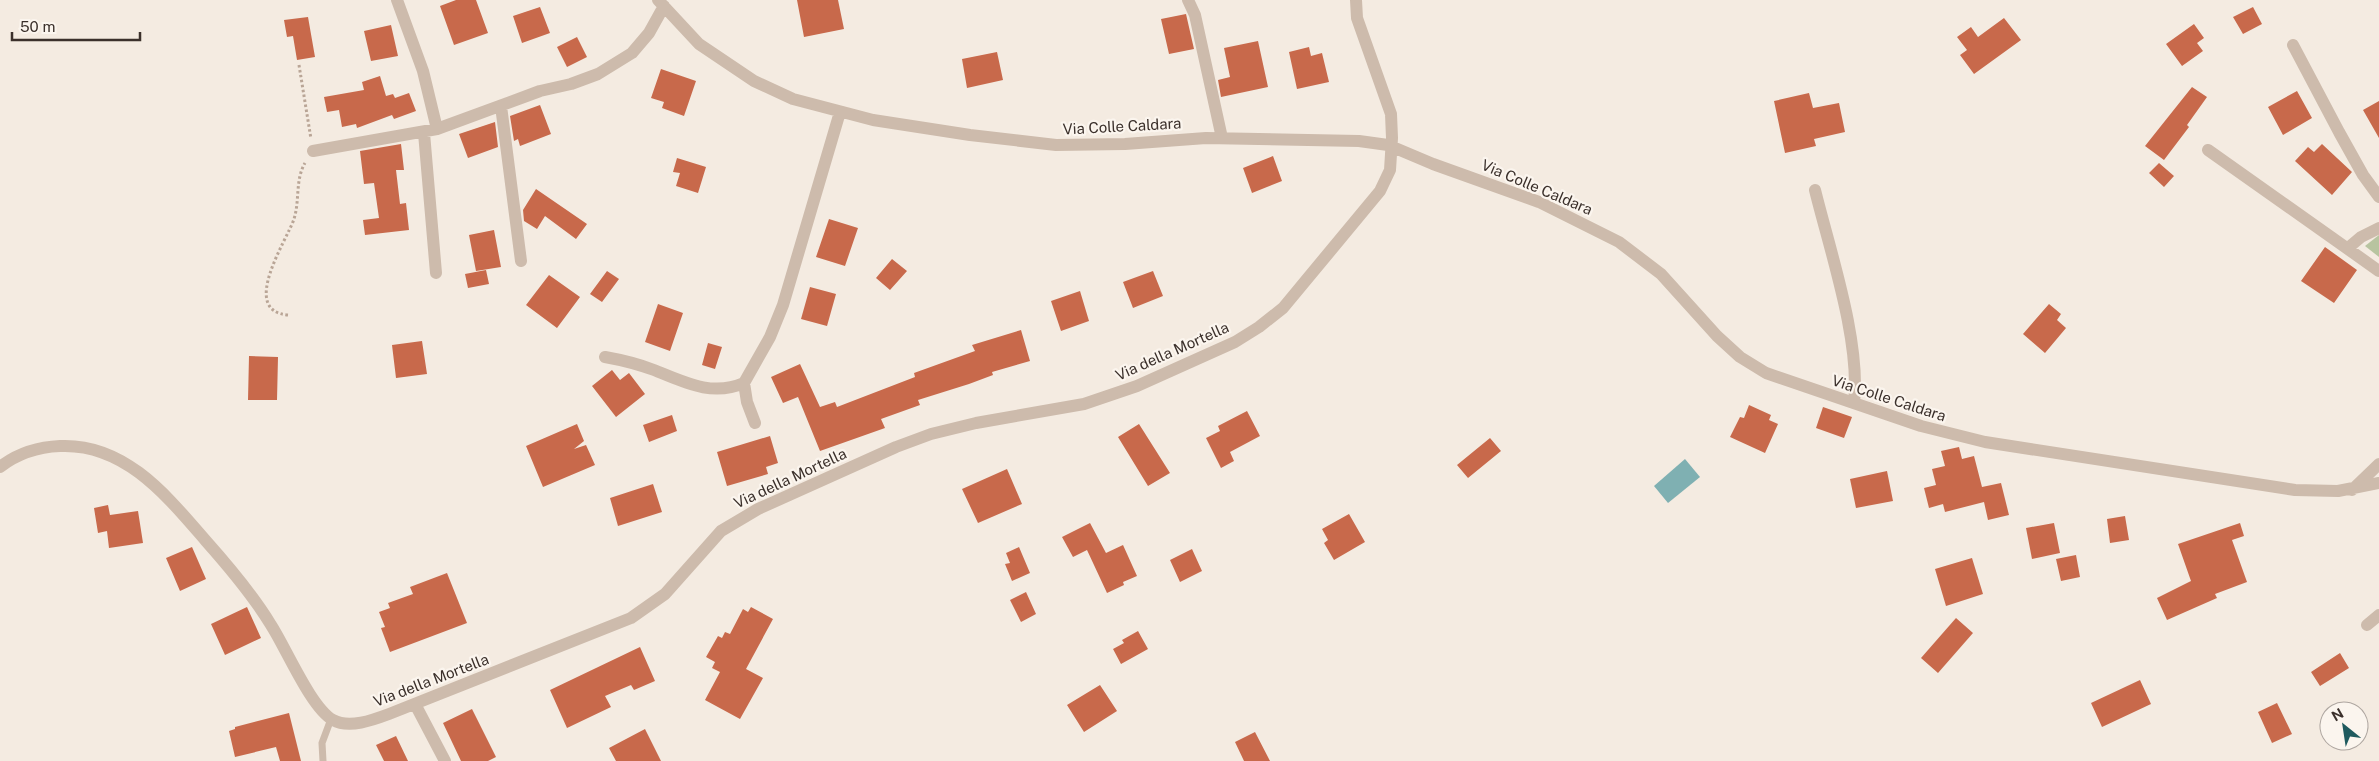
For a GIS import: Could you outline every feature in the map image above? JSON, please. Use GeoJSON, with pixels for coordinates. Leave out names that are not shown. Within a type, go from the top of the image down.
{"type":"FeatureCollection","features":[{"type":"Feature","properties":{"kind":"street"},"geometry":{"type":"LineString","coordinates":[[397,0],[423,71],[437,129]]}},
{"type":"Feature","properties":{"kind":"street"},"geometry":{"type":"LineString","coordinates":[[1188,0],[1195,15],[1222,138]]}},
{"type":"Feature","properties":{"kind":"street","name":"Via della Mortella"},"geometry":{"type":"LineString","coordinates":[[330,719],[339,722],[360,722],[414,704],[632,618],[665,594],[710,542],[732,523],[758,509],[896,447],[946,429],[1084,404],[1173,372],[1246,336],[1270,319],[1292,298],[1380,191],[1390,170],[1392,122],[1389,107],[1358,18],[1356,0]]}},
{"type":"Feature","properties":{"kind":"street"},"geometry":{"type":"LineString","coordinates":[[312,151],[424,133],[540,91],[585,79],[618,64],[640,44],[661,3]]}},
{"type":"Feature","properties":{"kind":"street","name":"Via Colle Caldara"},"geometry":{"type":"LineString","coordinates":[[661,3],[699,44],[746,76],[784,95],[840,112],[906,126],[1056,145],[1112,145],[1222,138],[1359,141],[1392,146],[1539,202],[1600,231],[1629,249],[1661,274],[1723,342],[1750,365],[1777,378],[1945,433],[1985,442],[2288,489],[2322,492],[2352,490],[2379,483]]}},
{"type":"Feature","properties":{"kind":"street"},"geometry":{"type":"LineString","coordinates":[[2293,45],[2363,175],[2379,197]]}},
{"type":"Feature","properties":{"kind":"street"},"geometry":{"type":"LineString","coordinates":[[501,106],[521,261]]}},
{"type":"Feature","properties":{"kind":"street"},"geometry":{"type":"LineString","coordinates":[[755,423],[747,402],[744,383],[770,337],[783,306],[840,112]]}},
{"type":"Feature","properties":{"kind":"street"},"geometry":{"type":"LineString","coordinates":[[424,133],[436,273]]}},
{"type":"Feature","properties":{"kind":"street"},"geometry":{"type":"LineString","coordinates":[[2208,150],[2379,271]]}},
{"type":"Feature","properties":{"kind":"street"},"geometry":{"type":"LineString","coordinates":[[1815,190],[1842,299],[1854,357],[1856,376],[1854,403]]}},
{"type":"Feature","properties":{"kind":"street"},"geometry":{"type":"LineString","coordinates":[[2348,248],[2361,237],[2379,228]]}},
{"type":"Feature","properties":{"kind":"street"},"geometry":{"type":"LineString","coordinates":[[605,357],[636,364],[701,388],[724,389],[744,383]]}},
{"type":"Feature","properties":{"kind":"street"},"geometry":{"type":"LineString","coordinates":[[0,467],[31,450],[47,446],[71,445],[104,451],[134,468],[176,506],[247,589],[278,636],[306,687],[330,719]]}},
{"type":"Feature","properties":{"kind":"street"},"geometry":{"type":"LineString","coordinates":[[2352,490],[2379,464]]}},
{"type":"Feature","properties":{"kind":"street"},"geometry":{"type":"LineString","coordinates":[[2366,625],[2379,615]]}},
{"type":"Feature","properties":{"kind":"street"},"geometry":{"type":"LineString","coordinates":[[414,704],[445,761]]}},
{"type":"Feature","properties":{"kind":"lane"},"geometry":{"type":"LineString","coordinates":[[323,761],[322,743],[330,719]]}},
{"type":"Feature","properties":{"kind":"path"},"geometry":{"type":"LineString","coordinates":[[288,315],[279,314],[270,305],[266,292],[275,260],[293,220],[300,174],[312,151],[300,65]]}},
{"type":"Feature","properties":{"kind":"green space"},"geometry":{"type":"Polygon","coordinates":[[[2379,235],[2379,257],[2365,246],[2379,235]]]}},
{"type":"Feature","properties":{"kind":"water"},"geometry":{"type":"Polygon","coordinates":[[[1685,459],[1700,477],[1668,503],[1654,486],[1685,459]]]}},
{"type":"Feature","properties":{"kind":"building"},"geometry":{"type":"Polygon","coordinates":[[[456,0],[476,0],[488,33],[454,45],[440,6],[456,0]]]}},
{"type":"Feature","properties":{"kind":"building"},"geometry":{"type":"Polygon","coordinates":[[[797,0],[838,0],[844,29],[804,37],[797,0]]]}},
{"type":"Feature","properties":{"kind":"building"},"geometry":{"type":"Polygon","coordinates":[[[540,7],[550,33],[522,43],[513,16],[540,7]]]}},
{"type":"Feature","properties":{"kind":"building"},"geometry":{"type":"Polygon","coordinates":[[[2253,7],[2262,24],[2243,34],[2233,17],[2253,7]]]}},
{"type":"Feature","properties":{"kind":"building"},"geometry":{"type":"Polygon","coordinates":[[[1186,14],[1194,49],[1169,54],[1161,19],[1186,14]]]}},
{"type":"Feature","properties":{"kind":"building"},"geometry":{"type":"Polygon","coordinates":[[[308,17],[315,57],[297,60],[293,36],[287,37],[284,20],[308,17]]]}},
{"type":"Feature","properties":{"kind":"building"},"geometry":{"type":"Polygon","coordinates":[[[2004,18],[2021,40],[1974,74],[1960,55],[1967,50],[1957,37],[1971,27],[1978,37],[2004,18]]]}},
{"type":"Feature","properties":{"kind":"building"},"geometry":{"type":"Polygon","coordinates":[[[2194,24],[2204,38],[2197,43],[2203,51],[2182,66],[2166,44],[2194,24]]]}},
{"type":"Feature","properties":{"kind":"building"},"geometry":{"type":"Polygon","coordinates":[[[391,25],[398,56],[371,61],[364,31],[391,25]]]}},
{"type":"Feature","properties":{"kind":"building"},"geometry":{"type":"Polygon","coordinates":[[[577,37],[587,57],[567,67],[557,47],[577,37]]]}},
{"type":"Feature","properties":{"kind":"building"},"geometry":{"type":"Polygon","coordinates":[[[1258,41],[1268,87],[1221,97],[1218,80],[1230,77],[1224,48],[1258,41]]]}},
{"type":"Feature","properties":{"kind":"building"},"geometry":{"type":"Polygon","coordinates":[[[1309,47],[1311,56],[1322,53],[1329,82],[1297,89],[1289,52],[1309,47]]]}},
{"type":"Feature","properties":{"kind":"building"},"geometry":{"type":"Polygon","coordinates":[[[997,52],[1003,80],[967,88],[962,59],[997,52]]]}},
{"type":"Feature","properties":{"kind":"building"},"geometry":{"type":"Polygon","coordinates":[[[661,69],[696,81],[684,116],[662,108],[664,102],[651,98],[661,69]]]}},
{"type":"Feature","properties":{"kind":"building"},"geometry":{"type":"Polygon","coordinates":[[[380,76],[386,96],[393,94],[395,98],[409,93],[416,111],[394,119],[392,115],[357,128],[356,124],[342,127],[339,110],[327,112],[324,97],[364,90],[362,82],[380,76]]]}},
{"type":"Feature","properties":{"kind":"building"},"geometry":{"type":"Polygon","coordinates":[[[2192,87],[2207,97],[2187,125],[2189,127],[2164,160],[2145,146],[2192,87]]]}},
{"type":"Feature","properties":{"kind":"building"},"geometry":{"type":"Polygon","coordinates":[[[2297,91],[2312,118],[2283,135],[2268,107],[2297,91]]]}},
{"type":"Feature","properties":{"kind":"building"},"geometry":{"type":"Polygon","coordinates":[[[1809,93],[1813,108],[1839,103],[1845,132],[1814,139],[1816,146],[1785,153],[1774,101],[1809,93]]]}},
{"type":"Feature","properties":{"kind":"building"},"geometry":{"type":"Polygon","coordinates":[[[2379,101],[2379,138],[2363,110],[2379,101]]]}},
{"type":"Feature","properties":{"kind":"building"},"geometry":{"type":"Polygon","coordinates":[[[540,105],[551,134],[520,146],[518,139],[514,141],[510,116],[540,105]]]}},
{"type":"Feature","properties":{"kind":"building"},"geometry":{"type":"Polygon","coordinates":[[[495,122],[498,147],[468,158],[459,134],[495,122]]]}},
{"type":"Feature","properties":{"kind":"building"},"geometry":{"type":"Polygon","coordinates":[[[401,144],[404,170],[396,170],[400,204],[406,203],[409,230],[365,235],[363,220],[379,218],[374,183],[364,184],[360,151],[401,144]]]}},
{"type":"Feature","properties":{"kind":"building"},"geometry":{"type":"Polygon","coordinates":[[[2322,144],[2352,172],[2332,195],[2295,161],[2308,147],[2314,152],[2322,144]]]}},
{"type":"Feature","properties":{"kind":"building"},"geometry":{"type":"Polygon","coordinates":[[[1273,156],[1282,181],[1252,193],[1243,168],[1273,156]]]}},
{"type":"Feature","properties":{"kind":"building"},"geometry":{"type":"Polygon","coordinates":[[[677,158],[706,167],[698,193],[676,186],[680,173],[673,172],[677,158]]]}},
{"type":"Feature","properties":{"kind":"building"},"geometry":{"type":"Polygon","coordinates":[[[2159,163],[2174,176],[2164,187],[2149,173],[2159,163]]]}},
{"type":"Feature","properties":{"kind":"building"},"geometry":{"type":"Polygon","coordinates":[[[536,189],[587,224],[576,239],[545,216],[537,229],[524,221],[523,210],[536,189]]]}},
{"type":"Feature","properties":{"kind":"building"},"geometry":{"type":"Polygon","coordinates":[[[829,219],[858,228],[845,266],[816,257],[829,219]]]}},
{"type":"Feature","properties":{"kind":"building"},"geometry":{"type":"Polygon","coordinates":[[[494,230],[501,267],[476,271],[469,235],[494,230]]]}},
{"type":"Feature","properties":{"kind":"building"},"geometry":{"type":"Polygon","coordinates":[[[2325,247],[2357,270],[2334,303],[2301,281],[2325,247]]]}},
{"type":"Feature","properties":{"kind":"building"},"geometry":{"type":"Polygon","coordinates":[[[892,259],[907,271],[890,290],[876,278],[892,259]]]}},
{"type":"Feature","properties":{"kind":"building"},"geometry":{"type":"Polygon","coordinates":[[[486,270],[489,284],[468,288],[465,274],[486,270]]]}},
{"type":"Feature","properties":{"kind":"building"},"geometry":{"type":"Polygon","coordinates":[[[607,271],[619,279],[602,302],[590,294],[607,271]]]}},
{"type":"Feature","properties":{"kind":"building"},"geometry":{"type":"Polygon","coordinates":[[[1153,271],[1163,296],[1133,308],[1123,282],[1153,271]]]}},
{"type":"Feature","properties":{"kind":"building"},"geometry":{"type":"Polygon","coordinates":[[[549,275],[580,297],[557,328],[526,305],[549,275]]]}},
{"type":"Feature","properties":{"kind":"building"},"geometry":{"type":"Polygon","coordinates":[[[810,287],[836,294],[827,326],[801,319],[810,287]]]}},
{"type":"Feature","properties":{"kind":"building"},"geometry":{"type":"Polygon","coordinates":[[[1080,291],[1089,321],[1061,331],[1051,301],[1080,291]]]}},
{"type":"Feature","properties":{"kind":"building"},"geometry":{"type":"Polygon","coordinates":[[[658,304],[683,313],[670,351],[645,342],[658,304]]]}},
{"type":"Feature","properties":{"kind":"building"},"geometry":{"type":"Polygon","coordinates":[[[2049,304],[2061,314],[2057,320],[2066,328],[2045,353],[2023,334],[2049,304]]]}},
{"type":"Feature","properties":{"kind":"building"},"geometry":{"type":"Polygon","coordinates":[[[1021,330],[1030,361],[992,372],[993,375],[918,400],[920,405],[881,419],[885,428],[820,451],[798,397],[783,403],[771,377],[800,364],[820,407],[835,402],[837,407],[915,377],[914,373],[975,351],[972,345],[1021,330]]]}},
{"type":"Feature","properties":{"kind":"building"},"geometry":{"type":"Polygon","coordinates":[[[422,341],[427,374],[396,378],[392,345],[422,341]]]}},
{"type":"Feature","properties":{"kind":"building"},"geometry":{"type":"Polygon","coordinates":[[[708,343],[722,347],[715,369],[702,365],[708,343]]]}},
{"type":"Feature","properties":{"kind":"building"},"geometry":{"type":"Polygon","coordinates":[[[249,356],[278,357],[277,400],[248,400],[249,356]]]}},
{"type":"Feature","properties":{"kind":"building"},"geometry":{"type":"Polygon","coordinates":[[[612,370],[620,380],[629,373],[645,394],[616,417],[592,386],[612,370]]]}},
{"type":"Feature","properties":{"kind":"building"},"geometry":{"type":"Polygon","coordinates":[[[1749,405],[1771,415],[1769,420],[1778,424],[1765,453],[1730,437],[1740,417],[1744,418],[1749,405]]]}},
{"type":"Feature","properties":{"kind":"building"},"geometry":{"type":"Polygon","coordinates":[[[1823,407],[1852,417],[1844,438],[1816,428],[1823,407]]]}},
{"type":"Feature","properties":{"kind":"building"},"geometry":{"type":"Polygon","coordinates":[[[1247,411],[1260,436],[1230,452],[1234,461],[1221,468],[1206,438],[1220,431],[1218,426],[1247,411]]]}},
{"type":"Feature","properties":{"kind":"building"},"geometry":{"type":"Polygon","coordinates":[[[672,415],[677,431],[649,442],[643,425],[672,415]]]}},
{"type":"Feature","properties":{"kind":"building"},"geometry":{"type":"Polygon","coordinates":[[[577,424],[584,441],[574,449],[586,445],[595,465],[543,487],[526,446],[577,424]]]}},
{"type":"Feature","properties":{"kind":"building"},"geometry":{"type":"Polygon","coordinates":[[[1139,424],[1170,473],[1148,486],[1118,437],[1139,424]]]}},
{"type":"Feature","properties":{"kind":"building"},"geometry":{"type":"Polygon","coordinates":[[[770,436],[778,463],[766,467],[768,474],[727,486],[717,452],[770,436]]]}},
{"type":"Feature","properties":{"kind":"building"},"geometry":{"type":"Polygon","coordinates":[[[1490,438],[1501,451],[1468,478],[1457,465],[1490,438]]]}},
{"type":"Feature","properties":{"kind":"building"},"geometry":{"type":"Polygon","coordinates":[[[1959,447],[1962,459],[1974,456],[1982,487],[2001,483],[2009,515],[1988,520],[1984,502],[1945,512],[1943,504],[1929,508],[1924,488],[1936,485],[1932,469],[1945,466],[1941,451],[1959,447]]]}},
{"type":"Feature","properties":{"kind":"building"},"geometry":{"type":"Polygon","coordinates":[[[1007,469],[1022,504],[978,523],[962,489],[1007,469]]]}},
{"type":"Feature","properties":{"kind":"building"},"geometry":{"type":"Polygon","coordinates":[[[1887,471],[1893,501],[1856,508],[1850,479],[1887,471]]]}},
{"type":"Feature","properties":{"kind":"building"},"geometry":{"type":"Polygon","coordinates":[[[653,484],[662,512],[618,526],[610,498],[653,484]]]}},
{"type":"Feature","properties":{"kind":"building"},"geometry":{"type":"Polygon","coordinates":[[[108,505],[110,515],[138,511],[143,543],[109,548],[107,531],[98,533],[94,508],[108,505]]]}},
{"type":"Feature","properties":{"kind":"building"},"geometry":{"type":"Polygon","coordinates":[[[1349,514],[1365,542],[1334,560],[1324,543],[1328,540],[1322,529],[1349,514]]]}},
{"type":"Feature","properties":{"kind":"building"},"geometry":{"type":"Polygon","coordinates":[[[2125,516],[2129,540],[2110,543],[2107,519],[2125,516]]]}},
{"type":"Feature","properties":{"kind":"building"},"geometry":{"type":"Polygon","coordinates":[[[1090,523],[1106,553],[1123,545],[1137,576],[1123,582],[1124,585],[1107,593],[1087,550],[1073,557],[1062,537],[1090,523]]]}},
{"type":"Feature","properties":{"kind":"building"},"geometry":{"type":"Polygon","coordinates":[[[2054,523],[2060,553],[2032,559],[2026,528],[2054,523]]]}},
{"type":"Feature","properties":{"kind":"building"},"geometry":{"type":"Polygon","coordinates":[[[2240,523],[2244,536],[2232,540],[2247,582],[2215,594],[2217,598],[2167,620],[2157,598],[2191,581],[2178,544],[2240,523]]]}},
{"type":"Feature","properties":{"kind":"building"},"geometry":{"type":"Polygon","coordinates":[[[192,547],[206,579],[180,591],[166,558],[192,547]]]}},
{"type":"Feature","properties":{"kind":"building"},"geometry":{"type":"Polygon","coordinates":[[[1019,547],[1030,573],[1012,581],[1005,564],[1010,563],[1006,553],[1019,547]]]}},
{"type":"Feature","properties":{"kind":"building"},"geometry":{"type":"Polygon","coordinates":[[[1192,549],[1202,571],[1180,582],[1170,560],[1192,549]]]}},
{"type":"Feature","properties":{"kind":"building"},"geometry":{"type":"Polygon","coordinates":[[[2076,555],[2080,577],[2061,581],[2056,559],[2076,555]]]}},
{"type":"Feature","properties":{"kind":"building"},"geometry":{"type":"Polygon","coordinates":[[[1972,558],[1983,594],[1946,606],[1935,569],[1972,558]]]}},
{"type":"Feature","properties":{"kind":"building"},"geometry":{"type":"Polygon","coordinates":[[[447,573],[467,623],[390,652],[381,628],[385,627],[379,612],[390,608],[388,603],[413,594],[410,587],[447,573]]]}},
{"type":"Feature","properties":{"kind":"building"},"geometry":{"type":"Polygon","coordinates":[[[1026,592],[1036,614],[1021,622],[1010,600],[1026,592]]]}},
{"type":"Feature","properties":{"kind":"building"},"geometry":{"type":"Polygon","coordinates":[[[247,607],[261,638],[225,655],[211,624],[247,607]]]}},
{"type":"Feature","properties":{"kind":"building"},"geometry":{"type":"Polygon","coordinates":[[[751,607],[773,619],[746,669],[763,678],[740,719],[705,700],[720,672],[712,668],[715,662],[706,657],[718,636],[722,638],[725,632],[730,634],[743,609],[748,612],[751,607]]]}},
{"type":"Feature","properties":{"kind":"building"},"geometry":{"type":"Polygon","coordinates":[[[1956,618],[1973,633],[1938,673],[1921,658],[1956,618]]]}},
{"type":"Feature","properties":{"kind":"building"},"geometry":{"type":"Polygon","coordinates":[[[1138,631],[1148,649],[1121,664],[1113,649],[1124,643],[1122,640],[1138,631]]]}},
{"type":"Feature","properties":{"kind":"building"},"geometry":{"type":"Polygon","coordinates":[[[640,647],[655,681],[634,690],[631,685],[605,696],[611,707],[567,728],[550,690],[640,647]]]}},
{"type":"Feature","properties":{"kind":"building"},"geometry":{"type":"Polygon","coordinates":[[[2340,653],[2349,668],[2320,686],[2311,672],[2340,653]]]}},
{"type":"Feature","properties":{"kind":"building"},"geometry":{"type":"Polygon","coordinates":[[[2140,680],[2151,704],[2102,727],[2091,703],[2140,680]]]}},
{"type":"Feature","properties":{"kind":"building"},"geometry":{"type":"Polygon","coordinates":[[[1100,685],[1117,711],[1084,732],[1067,705],[1100,685]]]}},
{"type":"Feature","properties":{"kind":"building"},"geometry":{"type":"Polygon","coordinates":[[[2277,703],[2292,734],[2272,743],[2258,712],[2277,703]]]}},
{"type":"Feature","properties":{"kind":"building"},"geometry":{"type":"Polygon","coordinates":[[[472,709],[496,757],[488,761],[461,761],[443,723],[472,709]]]}},
{"type":"Feature","properties":{"kind":"building"},"geometry":{"type":"Polygon","coordinates":[[[289,713],[301,761],[280,761],[276,747],[235,757],[229,731],[235,729],[235,727],[289,713]]]}},
{"type":"Feature","properties":{"kind":"building"},"geometry":{"type":"Polygon","coordinates":[[[645,729],[661,761],[616,761],[609,748],[645,729]]]}},
{"type":"Feature","properties":{"kind":"building"},"geometry":{"type":"Polygon","coordinates":[[[1255,732],[1270,761],[1244,761],[1235,742],[1255,732]]]}},
{"type":"Feature","properties":{"kind":"building"},"geometry":{"type":"Polygon","coordinates":[[[396,736],[408,761],[384,761],[376,745],[396,736]]]}}]}
